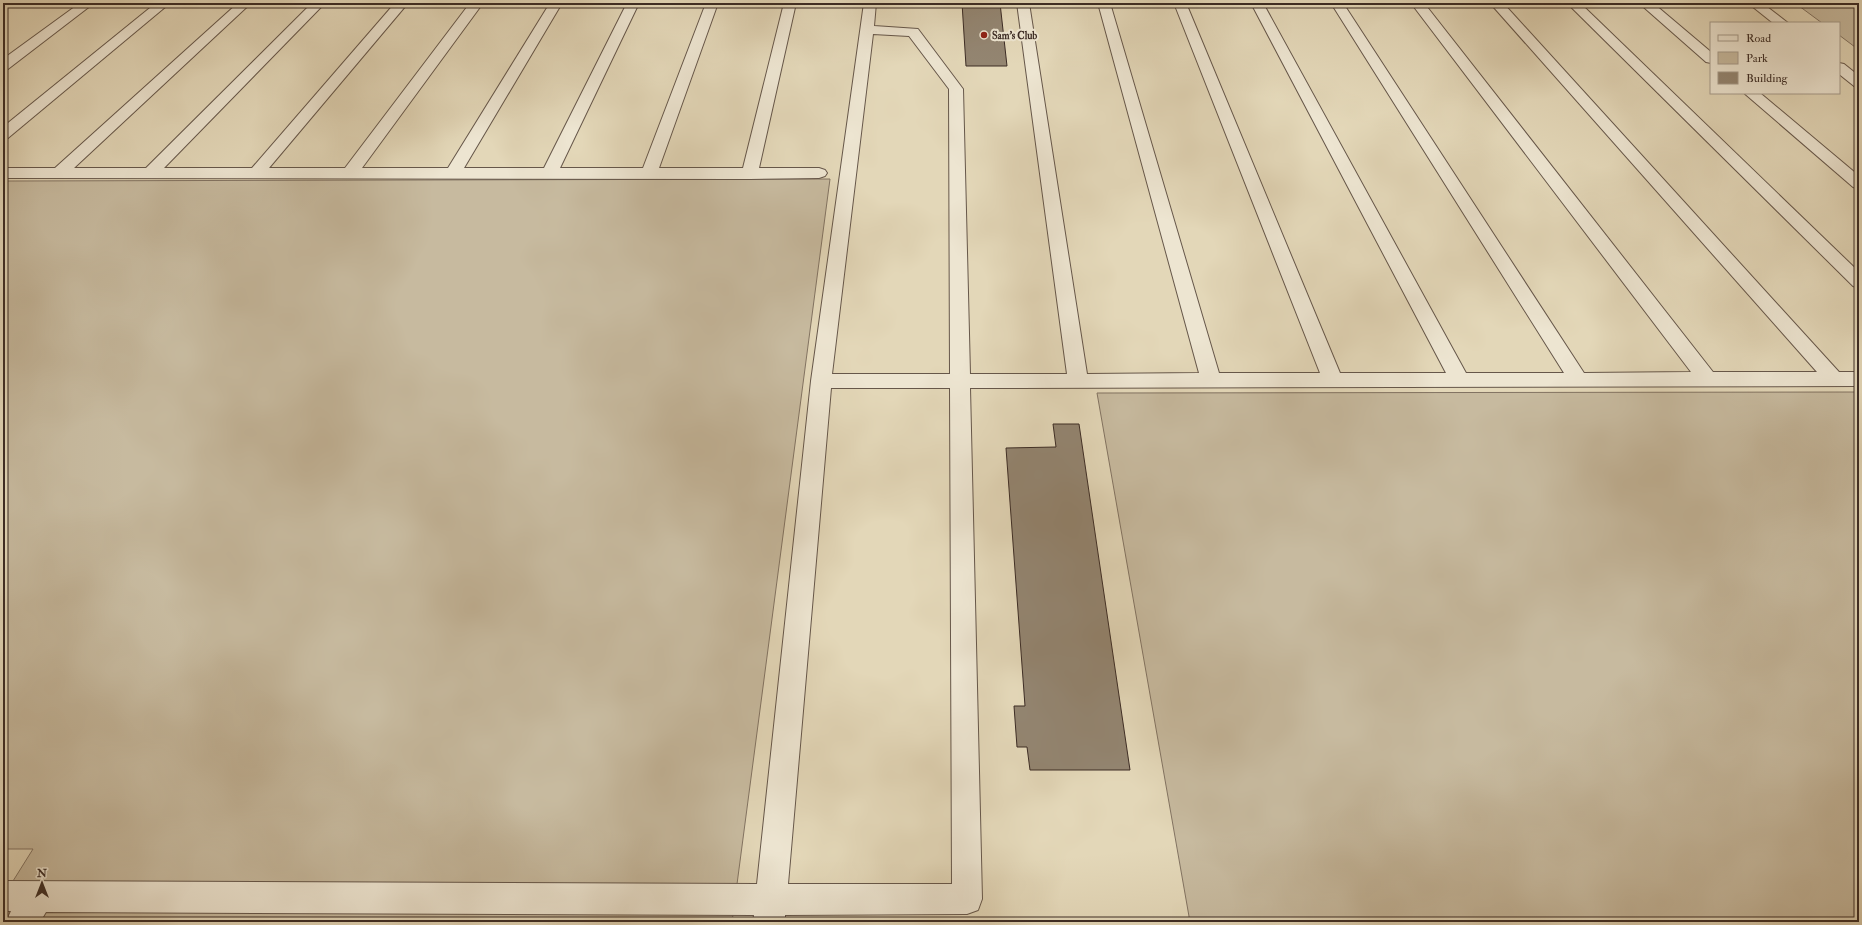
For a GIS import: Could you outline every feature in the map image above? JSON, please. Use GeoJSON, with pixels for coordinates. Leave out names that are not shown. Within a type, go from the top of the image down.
{"type":"FeatureCollection","features":[{"type":"Feature","properties":{"kind":"street"},"geometry":{"type":"LineString","coordinates":[[3,66],[88,3]]}},
{"type":"Feature","properties":{"kind":"street"},"geometry":{"type":"LineString","coordinates":[[3,135],[164,3]]}},
{"type":"Feature","properties":{"kind":"street"},"geometry":{"type":"LineString","coordinates":[[59,173],[245,3]]}},
{"type":"Feature","properties":{"kind":"street"},"geometry":{"type":"LineString","coordinates":[[150,173],[319,3]]}},
{"type":"Feature","properties":{"kind":"street"},"geometry":{"type":"LineString","coordinates":[[256,173],[402,3]]}},
{"type":"Feature","properties":{"kind":"street"},"geometry":{"type":"LineString","coordinates":[[350,173],[477,3]]}},
{"type":"Feature","properties":{"kind":"street"},"geometry":{"type":"LineString","coordinates":[[453,173],[556,3]]}},
{"type":"Feature","properties":{"kind":"street"},"geometry":{"type":"LineString","coordinates":[[549,174],[633,3]]}},
{"type":"Feature","properties":{"kind":"street"},"geometry":{"type":"LineString","coordinates":[[649,174],[712,3]]}},
{"type":"Feature","properties":{"kind":"street"},"geometry":{"type":"LineString","coordinates":[[750,174],[790,3]]}},
{"type":"Feature","properties":{"kind":"street"},"geometry":{"type":"LineString","coordinates":[[770,911],[821,381],[868,30],[870,3]]}},
{"type":"Feature","properties":{"kind":"street"},"geometry":{"type":"LineString","coordinates":[[1023,3],[1078,381]]}},
{"type":"Feature","properties":{"kind":"street"},"geometry":{"type":"LineString","coordinates":[[1104,3],[1211,380]]}},
{"type":"Feature","properties":{"kind":"street"},"geometry":{"type":"LineString","coordinates":[[1180,3],[1333,380]]}},
{"type":"Feature","properties":{"kind":"street"},"geometry":{"type":"LineString","coordinates":[[1257,3],[1460,380]]}},
{"type":"Feature","properties":{"kind":"street"},"geometry":{"type":"LineString","coordinates":[[1337,3],[1578,379]]}},
{"type":"Feature","properties":{"kind":"street"},"geometry":{"type":"LineString","coordinates":[[1417,3],[1707,379]]}},
{"type":"Feature","properties":{"kind":"street"},"geometry":{"type":"LineString","coordinates":[[1496,3],[1834,379]]}},
{"type":"Feature","properties":{"kind":"street"},"geometry":{"type":"LineString","coordinates":[[1573,3],[1859,282]]}},
{"type":"Feature","properties":{"kind":"street"},"geometry":{"type":"LineString","coordinates":[[1645,3],[1710,58]]}},
{"type":"Feature","properties":{"kind":"street"},"geometry":{"type":"LineString","coordinates":[[1754,3],[1779,22]]}},
{"type":"Feature","properties":{"kind":"street"},"geometry":{"type":"LineString","coordinates":[[3,896],[770,911],[968,899],[956,89],[913,32],[868,30]]}},
{"type":"Feature","properties":{"kind":"street"},"geometry":{"type":"LineString","coordinates":[[1840,68],[1859,83]]}},
{"type":"Feature","properties":{"kind":"street"},"geometry":{"type":"LineString","coordinates":[[1753,94],[1859,184]]}},
{"type":"Feature","properties":{"kind":"street"},"geometry":{"type":"LineString","coordinates":[[3,173],[819,173]]}},
{"type":"Feature","properties":{"kind":"street"},"geometry":{"type":"LineString","coordinates":[[821,381],[1859,379]]}},
{"type":"Feature","properties":{"kind":"street"},"geometry":{"type":"LineString","coordinates":[[22,922],[38,896]]}},
{"type":"Feature","properties":{"kind":"green space"},"geometry":{"type":"Polygon","coordinates":[[[1795,3],[1859,3],[1859,50],[1840,36],[1840,22],[1821,22],[1795,3]]]}},
{"type":"Feature","properties":{"kind":"green space"},"geometry":{"type":"Polygon","coordinates":[[[830,179],[732,922],[3,922],[3,897],[33,849],[3,849],[3,181],[830,179]]]}},
{"type":"Feature","properties":{"kind":"green space"},"geometry":{"type":"Polygon","coordinates":[[[1859,392],[1859,922],[1190,922],[1097,393],[1859,392]]]}},
{"type":"Feature","properties":{"kind":"building","name":"Sam's Club"},"geometry":{"type":"Polygon","coordinates":[[[962,3],[1000,3],[1007,66],[966,66],[962,3]]]}},
{"type":"Feature","properties":{"kind":"building"},"geometry":{"type":"Polygon","coordinates":[[[1053,424],[1079,424],[1130,770],[1030,770],[1027,747],[1017,747],[1014,706],[1025,706],[1006,448],[1056,447],[1053,424]]]}},
{"type":"Feature","properties":{"kind":"place","name":"Sam's Club"},"geometry":{"type":"Point","coordinates":[984,35]}}]}
